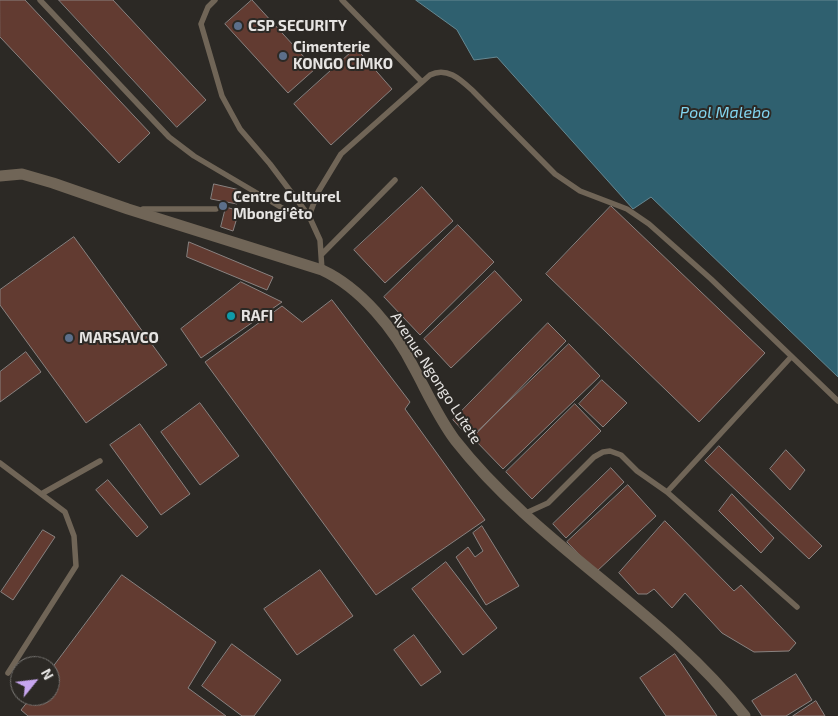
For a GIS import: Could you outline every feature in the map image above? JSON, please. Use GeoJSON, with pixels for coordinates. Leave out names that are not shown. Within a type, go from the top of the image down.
{"type":"FeatureCollection","features":[{"type":"Feature","properties":{"kind":"street","name":"Avenue Ngongo Lutete"},"geometry":{"type":"LineString","coordinates":[[0,176],[22,174],[322,270],[349,285],[366,301],[414,366],[433,406],[455,439],[489,480],[593,574],[624,596],[722,686],[745,716]]}},
{"type":"Feature","properties":{"kind":"lane"},"geometry":{"type":"LineString","coordinates":[[40,0],[168,137],[194,156],[289,212],[309,216]]}},
{"type":"Feature","properties":{"kind":"lane"},"geometry":{"type":"LineString","coordinates":[[215,0],[208,7],[201,24],[222,96],[240,129],[270,164],[309,216],[320,240],[322,270]]}},
{"type":"Feature","properties":{"kind":"lane"},"geometry":{"type":"LineString","coordinates":[[342,0],[422,82]]}},
{"type":"Feature","properties":{"kind":"lane"},"geometry":{"type":"LineString","coordinates":[[309,216],[318,192],[341,154],[422,82],[436,72],[448,72],[461,80],[555,174],[580,191],[627,209],[649,224],[711,279],[838,401]]}},
{"type":"Feature","properties":{"kind":"lane"},"geometry":{"type":"LineString","coordinates":[[322,254],[395,180]]}},
{"type":"Feature","properties":{"kind":"lane"},"geometry":{"type":"LineString","coordinates":[[128,209],[216,210]]}},
{"type":"Feature","properties":{"kind":"lane"},"geometry":{"type":"LineString","coordinates":[[667,492],[791,357]]}},
{"type":"Feature","properties":{"kind":"lane"},"geometry":{"type":"LineString","coordinates":[[526,513],[548,503],[574,476],[603,452],[610,451],[621,455],[637,471],[667,492],[797,607]]}},
{"type":"Feature","properties":{"kind":"lane"},"geometry":{"type":"LineString","coordinates":[[43,493],[100,461]]}},
{"type":"Feature","properties":{"kind":"lane"},"geometry":{"type":"LineString","coordinates":[[0,463],[43,493],[65,512],[74,536],[76,566],[8,673]]}},
{"type":"Feature","properties":{"kind":"water","name":"Pool Malebo"},"geometry":{"type":"Polygon","coordinates":[[[416,0],[838,0],[838,377],[651,197],[633,209],[497,57],[474,60],[457,30],[416,0]]]}},
{"type":"Feature","properties":{"kind":"building"},"geometry":{"type":"Polygon","coordinates":[[[0,0],[25,0],[150,133],[119,163],[0,37],[0,0]]]}},
{"type":"Feature","properties":{"kind":"building"},"geometry":{"type":"Polygon","coordinates":[[[59,0],[113,0],[206,100],[177,127],[59,0]]]}},
{"type":"Feature","properties":{"kind":"building"},"geometry":{"type":"Polygon","coordinates":[[[252,0],[315,69],[288,93],[225,24],[252,0]]]}},
{"type":"Feature","properties":{"kind":"building"},"geometry":{"type":"Polygon","coordinates":[[[356,48],[392,89],[331,145],[294,104],[356,48]]]}},
{"type":"Feature","properties":{"kind":"building"},"geometry":{"type":"Polygon","coordinates":[[[214,184],[240,190],[237,204],[211,199],[214,184]]]}},
{"type":"Feature","properties":{"kind":"building"},"geometry":{"type":"Polygon","coordinates":[[[422,187],[453,221],[385,283],[354,250],[422,187]]]}},
{"type":"Feature","properties":{"kind":"building"},"geometry":{"type":"Polygon","coordinates":[[[611,206],[765,353],[699,422],[546,274],[611,206]]]}},
{"type":"Feature","properties":{"kind":"building"},"geometry":{"type":"Polygon","coordinates":[[[226,207],[239,211],[233,231],[221,227],[226,207]]]}},
{"type":"Feature","properties":{"kind":"building"},"geometry":{"type":"Polygon","coordinates":[[[458,225],[494,262],[420,335],[384,297],[458,225]]]}},
{"type":"Feature","properties":{"kind":"building"},"geometry":{"type":"Polygon","coordinates":[[[74,237],[167,365],[86,423],[0,305],[0,290],[74,237]]]}},
{"type":"Feature","properties":{"kind":"building","name":"RAFI"},"geometry":{"type":"Polygon","coordinates":[[[189,242],[273,277],[267,290],[187,257],[189,242]]]}},
{"type":"Feature","properties":{"kind":"building"},"geometry":{"type":"Polygon","coordinates":[[[495,271],[522,300],[451,368],[424,339],[495,271]]]}},
{"type":"Feature","properties":{"kind":"building","name":"RAFI"},"geometry":{"type":"Polygon","coordinates":[[[241,282],[282,302],[201,358],[181,329],[241,282]]]}},
{"type":"Feature","properties":{"kind":"building"},"geometry":{"type":"Polygon","coordinates":[[[332,300],[410,402],[405,409],[485,520],[376,595],[205,362],[282,306],[302,322],[332,300]]]}},
{"type":"Feature","properties":{"kind":"building"},"geometry":{"type":"Polygon","coordinates":[[[548,323],[566,341],[471,439],[453,420],[548,323]]]}},
{"type":"Feature","properties":{"kind":"building"},"geometry":{"type":"Polygon","coordinates":[[[569,344],[600,376],[503,469],[472,437],[569,344]]]}},
{"type":"Feature","properties":{"kind":"building"},"geometry":{"type":"Polygon","coordinates":[[[26,352],[41,372],[0,402],[0,372],[26,352]]]}},
{"type":"Feature","properties":{"kind":"building"},"geometry":{"type":"Polygon","coordinates":[[[602,380],[627,403],[603,427],[579,404],[602,380]]]}},
{"type":"Feature","properties":{"kind":"building"},"geometry":{"type":"Polygon","coordinates":[[[200,403],[239,456],[200,485],[161,432],[200,403]]]}},
{"type":"Feature","properties":{"kind":"building"},"geometry":{"type":"Polygon","coordinates":[[[575,404],[601,431],[532,499],[506,472],[575,404]]]}},
{"type":"Feature","properties":{"kind":"building"},"geometry":{"type":"Polygon","coordinates":[[[140,424],[190,494],[161,515],[110,445],[140,424]]]}},
{"type":"Feature","properties":{"kind":"building"},"geometry":{"type":"Polygon","coordinates":[[[719,446],[822,546],[809,559],[705,461],[719,446]]]}},
{"type":"Feature","properties":{"kind":"building"},"geometry":{"type":"Polygon","coordinates":[[[786,450],[805,470],[790,490],[770,469],[786,450]]]}},
{"type":"Feature","properties":{"kind":"building"},"geometry":{"type":"Polygon","coordinates":[[[611,468],[624,482],[566,538],[553,524],[611,468]]]}},
{"type":"Feature","properties":{"kind":"building"},"geometry":{"type":"Polygon","coordinates":[[[108,480],[148,527],[137,537],[96,490],[108,480]]]}},
{"type":"Feature","properties":{"kind":"building"},"geometry":{"type":"Polygon","coordinates":[[[628,485],[656,516],[596,572],[567,542],[628,485]]]}},
{"type":"Feature","properties":{"kind":"building"},"geometry":{"type":"Polygon","coordinates":[[[732,494],[774,538],[761,553],[719,511],[732,494]]]}},
{"type":"Feature","properties":{"kind":"building"},"geometry":{"type":"Polygon","coordinates":[[[665,521],[734,591],[741,585],[796,643],[789,651],[754,652],[722,633],[685,593],[672,608],[654,589],[647,594],[638,594],[619,573],[665,521]]]}},
{"type":"Feature","properties":{"kind":"building"},"geometry":{"type":"Polygon","coordinates":[[[482,526],[519,586],[486,605],[456,557],[468,547],[475,557],[483,551],[473,533],[482,526]]]}},
{"type":"Feature","properties":{"kind":"building"},"geometry":{"type":"Polygon","coordinates":[[[43,530],[55,537],[13,600],[1,592],[43,530]]]}},
{"type":"Feature","properties":{"kind":"building"},"geometry":{"type":"Polygon","coordinates":[[[446,562],[497,628],[463,655],[412,589],[446,562]]]}},
{"type":"Feature","properties":{"kind":"building"},"geometry":{"type":"Polygon","coordinates":[[[320,570],[353,616],[297,655],[264,609],[320,570]]]}},
{"type":"Feature","properties":{"kind":"building"},"geometry":{"type":"Polygon","coordinates":[[[122,575],[216,642],[188,688],[226,716],[28,716],[21,710],[24,706],[60,706],[60,658],[122,575]]]}},
{"type":"Feature","properties":{"kind":"building"},"geometry":{"type":"Polygon","coordinates":[[[414,635],[441,672],[421,686],[394,650],[414,635]]]}},
{"type":"Feature","properties":{"kind":"building"},"geometry":{"type":"Polygon","coordinates":[[[232,644],[281,680],[254,716],[242,716],[202,686],[232,644]]]}},
{"type":"Feature","properties":{"kind":"building"},"geometry":{"type":"Polygon","coordinates":[[[675,654],[717,716],[666,716],[640,678],[675,654]]]}},
{"type":"Feature","properties":{"kind":"building"},"geometry":{"type":"Polygon","coordinates":[[[796,674],[812,700],[786,716],[762,716],[752,701],[796,674]]]}},
{"type":"Feature","properties":{"kind":"building"},"geometry":{"type":"Polygon","coordinates":[[[816,701],[825,716],[793,716],[816,701]]]}},
{"type":"Feature","properties":{"kind":"place","name":"CSP SECURITY"},"geometry":{"type":"Point","coordinates":[238,26]}},
{"type":"Feature","properties":{"kind":"place","name":"Cimenterie KONGO CIMKO"},"geometry":{"type":"Point","coordinates":[283,56]}},
{"type":"Feature","properties":{"kind":"place","name":"Centre Culturel Mbongi'êto"},"geometry":{"type":"Point","coordinates":[223,206]}},
{"type":"Feature","properties":{"kind":"place","name":"RAFI"},"geometry":{"type":"Point","coordinates":[231,316]}},
{"type":"Feature","properties":{"kind":"place","name":"MARSAVCO"},"geometry":{"type":"Point","coordinates":[69,338]}}]}
